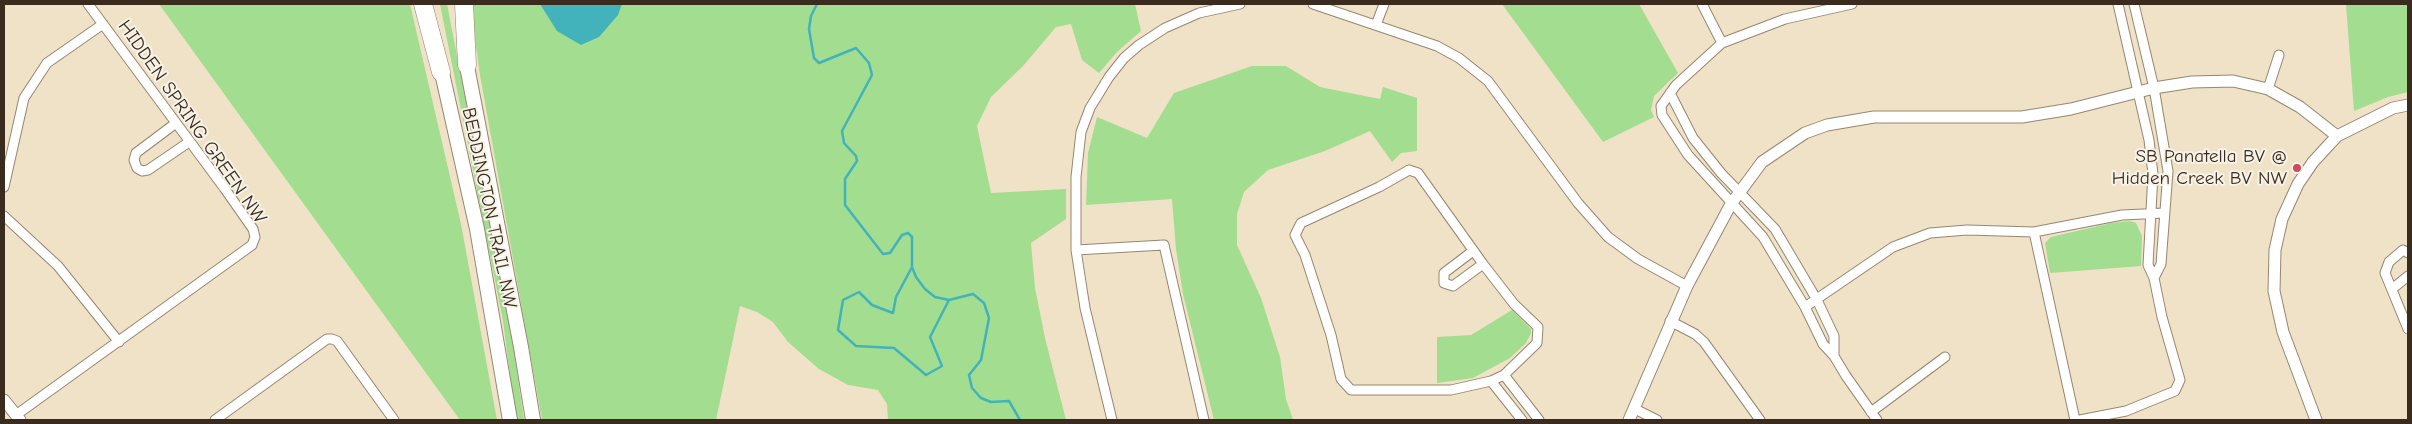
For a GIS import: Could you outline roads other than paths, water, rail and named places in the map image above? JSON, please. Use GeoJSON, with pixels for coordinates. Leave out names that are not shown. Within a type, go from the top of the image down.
{"type":"FeatureCollection","features":[{"type":"Feature","properties":{"kind":"highway"},"geometry":{"type":"LineString","coordinates":[[422,4],[441,72]]}},
{"type":"Feature","properties":{"kind":"highway"},"geometry":{"type":"LineString","coordinates":[[464,4],[466,65]]}},
{"type":"Feature","properties":{"kind":"main road","name":"BEDDINGTON TRAIL NW"},"geometry":{"type":"LineString","coordinates":[[429,4],[441,72],[477,229],[510,420]]}},
{"type":"Feature","properties":{"kind":"main road","name":"BEDDINGTON TRAIL NW"},"geometry":{"type":"LineString","coordinates":[[456,4],[466,65],[515,310],[533,420]]}},
{"type":"Feature","properties":{"kind":"street"},"geometry":{"type":"LineString","coordinates":[[88,4],[103,24]]}},
{"type":"Feature","properties":{"kind":"street"},"geometry":{"type":"LineString","coordinates":[[1112,420],[1085,308],[1076,250],[1076,177],[1081,132],[1090,108],[1108,77],[1132,52],[1165,28],[1199,13],[1240,4]]}},
{"type":"Feature","properties":{"kind":"street"},"geometry":{"type":"LineString","coordinates":[[1313,4],[1437,46],[1459,58],[1488,81],[1578,203],[1608,237],[1638,259],[1686,286]]}},
{"type":"Feature","properties":{"kind":"street"},"geometry":{"type":"LineString","coordinates":[[1376,25],[1384,4]]}},
{"type":"Feature","properties":{"kind":"street"},"geometry":{"type":"LineString","coordinates":[[1702,4],[1722,42]]}},
{"type":"Feature","properties":{"kind":"street"},"geometry":{"type":"LineString","coordinates":[[1852,4],[1785,18],[1722,42],[1696,64],[1661,106],[1662,115],[1688,155],[1731,204],[1764,237],[1806,307],[1822,344],[1834,356],[1877,420]]}},
{"type":"Feature","properties":{"kind":"street"},"geometry":{"type":"LineString","coordinates":[[2080,420],[2126,411],[2175,391],[2180,380],[2162,318],[2154,278],[2148,265],[2153,174],[2150,140],[2118,4]]}},
{"type":"Feature","properties":{"kind":"street"},"geometry":{"type":"LineString","coordinates":[[2134,4],[2154,88],[2168,171],[2160,264],[2154,278]]}},
{"type":"Feature","properties":{"kind":"street","name":"HIDDEN SPRING GREEN NW"},"geometry":{"type":"LineString","coordinates":[[4,187],[24,98],[47,63],[103,24],[253,229],[255,237],[252,245],[118,342],[18,418]]}},
{"type":"Feature","properties":{"kind":"street"},"geometry":{"type":"LineString","coordinates":[[2268,89],[2278,55]]}},
{"type":"Feature","properties":{"kind":"street"},"geometry":{"type":"LineString","coordinates":[[1629,420],[1686,286],[1731,204],[1762,162],[1804,133],[1827,125],[1874,117],[2022,117],[2071,109],[2154,88],[2192,82],[2233,81],[2268,89],[2300,107],[2337,136]]}},
{"type":"Feature","properties":{"kind":"street"},"geometry":{"type":"LineString","coordinates":[[1670,93],[1693,138],[1739,192],[1775,229],[1817,300],[1834,336],[1834,356]]}},
{"type":"Feature","properties":{"kind":"street"},"geometry":{"type":"LineString","coordinates":[[2316,420],[2283,332],[2274,291],[2275,250],[2282,219],[2298,184],[2313,162],[2337,136],[2393,108],[2408,105]]}},
{"type":"Feature","properties":{"kind":"street"},"geometry":{"type":"LineString","coordinates":[[176,123],[136,153],[134,160],[137,168],[142,171],[148,170],[189,142]]}},
{"type":"Feature","properties":{"kind":"street"},"geometry":{"type":"LineString","coordinates":[[1409,170],[1418,173],[1473,251],[1514,304],[1538,327],[1537,343],[1504,375],[1491,381],[1451,390],[1351,390],[1341,379],[1331,335],[1304,255],[1295,235],[1301,224],[1379,187],[1409,170]]}},
{"type":"Feature","properties":{"kind":"street"},"geometry":{"type":"LineString","coordinates":[[1806,307],[1893,247],[1930,233],[1967,230],[2034,232],[2093,219],[2150,212],[2164,213]]}},
{"type":"Feature","properties":{"kind":"street"},"geometry":{"type":"LineString","coordinates":[[4,216],[58,266],[118,342]]}},
{"type":"Feature","properties":{"kind":"street"},"geometry":{"type":"LineString","coordinates":[[2034,232],[2075,420]]}},
{"type":"Feature","properties":{"kind":"street"},"geometry":{"type":"LineString","coordinates":[[1076,250],[1164,245],[1204,420]]}},
{"type":"Feature","properties":{"kind":"street"},"geometry":{"type":"LineString","coordinates":[[2408,253],[2403,250],[2386,268],[2385,273],[2408,329]]}},
{"type":"Feature","properties":{"kind":"street"},"geometry":{"type":"LineString","coordinates":[[1473,251],[1444,273],[1444,283],[1453,286],[1483,264]]}},
{"type":"Feature","properties":{"kind":"street"},"geometry":{"type":"LineString","coordinates":[[2392,289],[2408,276]]}},
{"type":"Feature","properties":{"kind":"street"},"geometry":{"type":"LineString","coordinates":[[1670,322],[1695,334],[1704,342],[1760,420]]}},
{"type":"Feature","properties":{"kind":"street"},"geometry":{"type":"LineString","coordinates":[[215,420],[327,339],[337,340],[394,420]]}},
{"type":"Feature","properties":{"kind":"street"},"geometry":{"type":"LineString","coordinates":[[1871,412],[1945,357]]}},
{"type":"Feature","properties":{"kind":"street"},"geometry":{"type":"LineString","coordinates":[[1504,375],[1539,420]]}},
{"type":"Feature","properties":{"kind":"street"},"geometry":{"type":"LineString","coordinates":[[1491,381],[1522,420]]}},
{"type":"Feature","properties":{"kind":"street"},"geometry":{"type":"LineString","coordinates":[[4,400],[18,418]]}},
{"type":"Feature","properties":{"kind":"street"},"geometry":{"type":"LineString","coordinates":[[1635,409],[1656,420]]}},
{"type":"Feature","properties":{"kind":"water"},"geometry":{"type":"Polygon","coordinates":[[[540,4],[622,4],[618,15],[599,37],[581,45],[557,31],[540,4]]]}},
{"type":"Feature","properties":{"kind":"waterway"},"geometry":{"type":"LineString","coordinates":[[817,4],[811,16],[809,29],[814,58],[819,63],[856,48],[869,63],[872,75],[842,131],[844,143],[856,156],[857,161],[845,179],[845,205],[883,254],[890,253],[902,235],[908,233],[912,237],[912,267],[896,297],[893,313],[872,305],[859,292],[843,300],[838,330],[856,346],[894,348],[926,375],[942,366],[930,337],[949,300],[973,294],[984,303],[989,318],[981,360],[969,375],[972,388],[981,398],[991,402],[1009,401],[1020,420]]}},
{"type":"Feature","properties":{"kind":"waterway"},"geometry":{"type":"LineString","coordinates":[[912,267],[916,277],[925,289],[935,297],[949,300]]}},
{"type":"Feature","properties":{"kind":"place","name":"SB Panatella BV @ Hidden Creek BV NW"},"geometry":{"type":"Point","coordinates":[2297,168]}}]}
